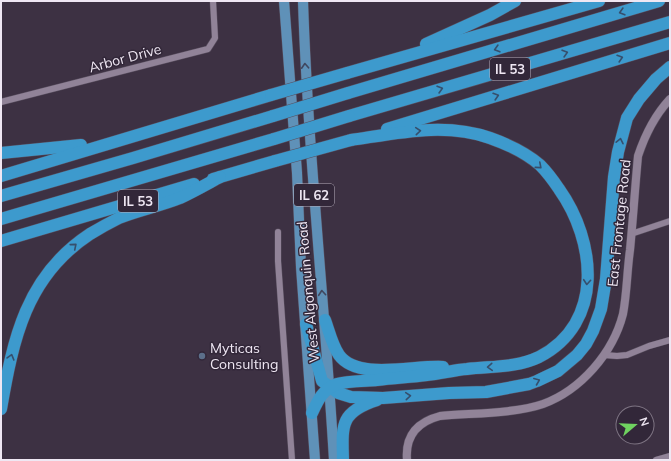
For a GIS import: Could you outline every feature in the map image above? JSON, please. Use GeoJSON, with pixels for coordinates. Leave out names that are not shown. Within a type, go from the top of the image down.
{"type":"FeatureCollection","features":[{"type":"Feature","properties":{"kind":"highway"},"geometry":{"type":"LineString","coordinates":[[388,61],[490,15],[515,1]]}},
{"type":"Feature","properties":{"kind":"highway"},"geometry":{"type":"LineString","coordinates":[[1,176],[270,95],[599,1]]}},
{"type":"Feature","properties":{"kind":"highway","name":"IL 53"},"geometry":{"type":"LineString","coordinates":[[1,196],[659,1]]}},
{"type":"Feature","properties":{"kind":"highway","name":"IL 53"},"geometry":{"type":"LineString","coordinates":[[1,219],[670,22]]}},
{"type":"Feature","properties":{"kind":"highway","name":"IL 53"},"geometry":{"type":"LineString","coordinates":[[1,241],[351,140],[670,43]]}},
{"type":"Feature","properties":{"kind":"highway"},"geometry":{"type":"LineString","coordinates":[[306,324],[322,381],[338,393],[351,397],[384,398],[486,392],[521,386],[537,381],[558,371],[577,355],[586,344],[593,331],[604,298],[614,177],[622,132],[627,118],[639,99],[656,79],[670,67]]}},
{"type":"Feature","properties":{"kind":"highway"},"geometry":{"type":"LineString","coordinates":[[312,413],[319,396],[338,384],[428,375],[466,369],[509,366],[535,358],[556,346],[571,330],[577,320],[585,298],[588,271],[586,249],[581,231],[573,212],[558,187],[540,166],[520,152],[491,138],[458,130],[418,130],[351,140]]}},
{"type":"Feature","properties":{"kind":"highway"},"geometry":{"type":"LineString","coordinates":[[1,153],[68,147],[124,138]]}},
{"type":"Feature","properties":{"kind":"highway"},"geometry":{"type":"LineString","coordinates":[[1,409],[8,368],[20,325],[37,288],[58,261],[82,240],[105,225],[120,218],[180,198],[220,177]]}},
{"type":"Feature","properties":{"kind":"highway"},"geometry":{"type":"LineString","coordinates":[[325,320],[338,354],[352,366],[379,370],[431,366],[466,369]]}},
{"type":"Feature","properties":{"kind":"highway"},"geometry":{"type":"LineString","coordinates":[[343,460],[342,433],[346,420],[352,412],[358,408],[384,398]]}},
{"type":"Feature","properties":{"kind":"main road","name":"West Algonquin Road"},"geometry":{"type":"LineString","coordinates":[[284,1],[297,173],[301,267],[316,460]]}},
{"type":"Feature","properties":{"kind":"main road","name":"West Algonquin Road"},"geometry":{"type":"LineString","coordinates":[[303,1],[311,168],[325,320],[334,460]]}},
{"type":"Feature","properties":{"kind":"street","name":"Arbor Drive"},"geometry":{"type":"LineString","coordinates":[[1,102],[208,48],[215,38],[213,1]]}},
{"type":"Feature","properties":{"kind":"street","name":"East Frontage Road"},"geometry":{"type":"LineString","coordinates":[[407,460],[408,439],[421,424],[429,419],[440,416],[515,410],[542,404],[557,397],[572,387],[592,371],[604,355],[612,340],[622,314],[638,156],[653,122],[670,98]]}},
{"type":"Feature","properties":{"kind":"street"},"geometry":{"type":"LineString","coordinates":[[631,234],[670,221]]}},
{"type":"Feature","properties":{"kind":"street"},"geometry":{"type":"LineString","coordinates":[[278,232],[278,261],[292,460]]}},
{"type":"Feature","properties":{"kind":"street"},"geometry":{"type":"LineString","coordinates":[[604,355],[627,355],[649,346],[670,340]]}},
{"type":"Feature","properties":{"kind":"street"},"geometry":{"type":"LineString","coordinates":[[656,460],[670,456]]}},
{"type":"Feature","properties":{"kind":"place","name":"Myticas Consulting"},"geometry":{"type":"Point","coordinates":[202,356]}}]}
